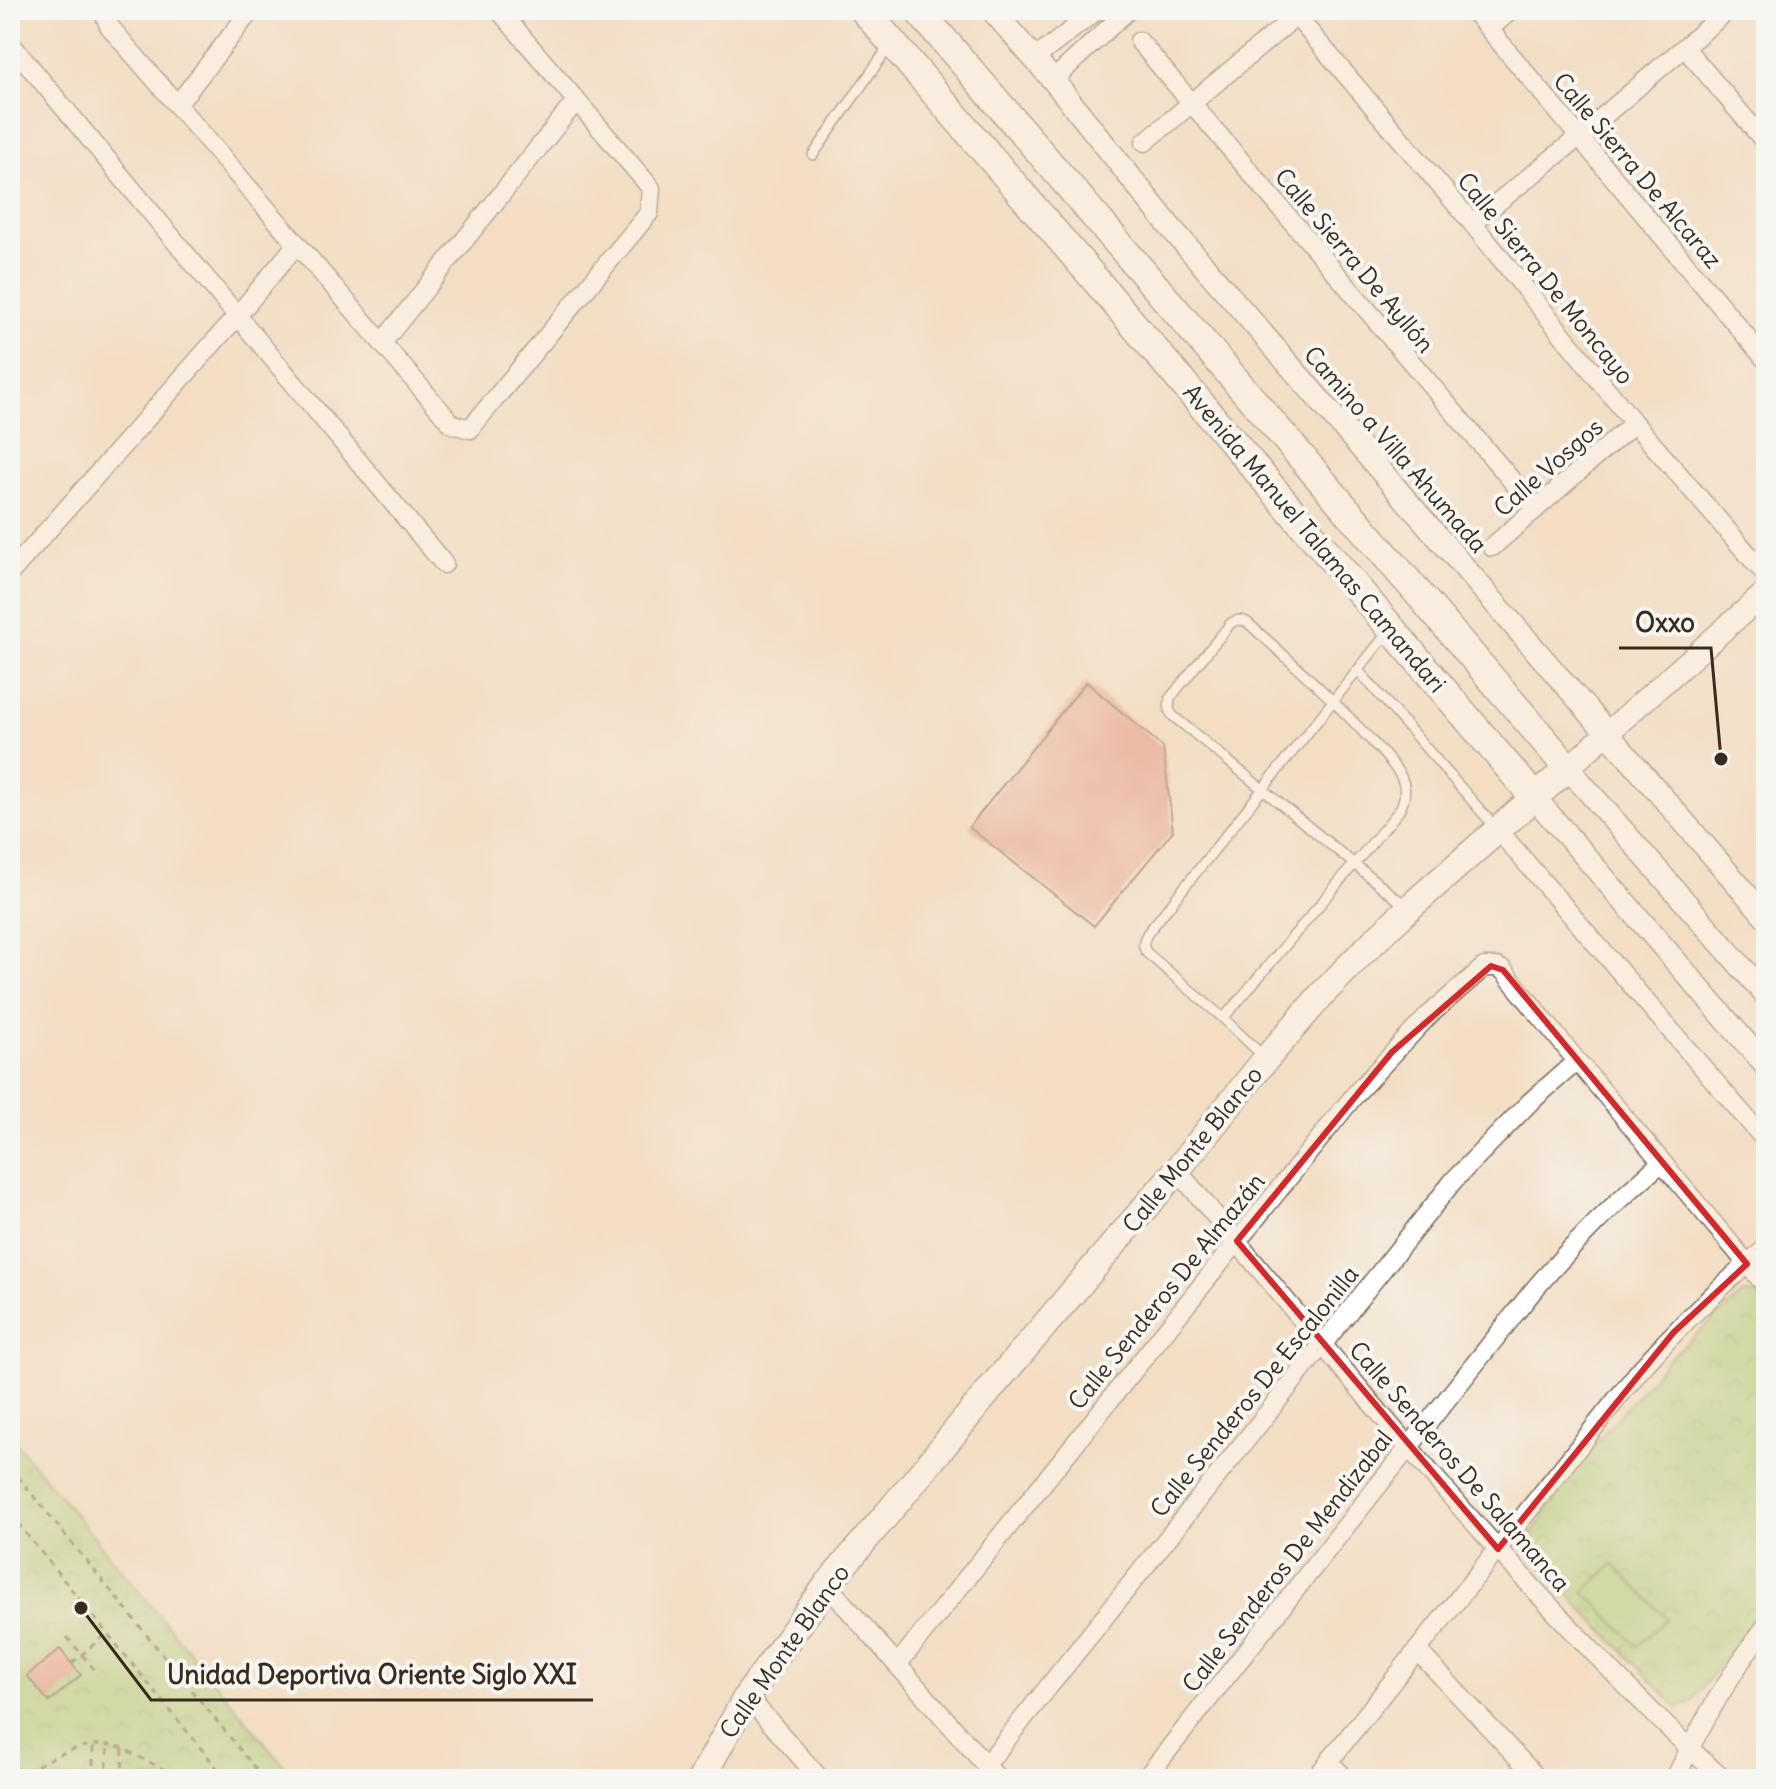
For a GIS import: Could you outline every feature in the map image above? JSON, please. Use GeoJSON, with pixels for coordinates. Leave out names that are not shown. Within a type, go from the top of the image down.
{"type":"FeatureCollection","features":[{"type":"Feature","properties":{"kind":"main road","name":"Avenida Manuel Talamas Camandari"},"geometry":{"type":"LineString","coordinates":[[864,10],[1534,797]]}},
{"type":"Feature","properties":{"kind":"main road","name":"Avenida Manuel Talamas Camandari"},"geometry":{"type":"LineString","coordinates":[[918,10],[1568,768]]}},
{"type":"Feature","properties":{"kind":"main road","name":"Calle Monte Blanco"},"geometry":{"type":"LineString","coordinates":[[701,1779],[747,1696],[827,1585],[1177,1170],[1266,1059],[1323,993],[1409,908],[1568,768]]}},
{"type":"Feature","properties":{"kind":"street"},"geometry":{"type":"LineString","coordinates":[[103,10],[109,26],[452,424],[470,429],[649,213],[651,188],[499,10]]}},
{"type":"Feature","properties":{"kind":"street"},"geometry":{"type":"LineString","coordinates":[[177,105],[251,10]]}},
{"type":"Feature","properties":{"kind":"street","name":"Camino a Villa Ahumada"},"geometry":{"type":"LineString","coordinates":[[992,10],[1053,80],[1171,228],[1766,917]]}},
{"type":"Feature","properties":{"kind":"street"},"geometry":{"type":"LineString","coordinates":[[1034,59],[1097,10]]}},
{"type":"Feature","properties":{"kind":"street"},"geometry":{"type":"LineString","coordinates":[[1053,80],[1128,10]]}},
{"type":"Feature","properties":{"kind":"street","name":"Calle Sierra De Alcaraz"},"geometry":{"type":"LineString","coordinates":[[1473,10],[1766,360]]}},
{"type":"Feature","properties":{"kind":"street"},"geometry":{"type":"LineString","coordinates":[[1489,29],[1511,10]]}},
{"type":"Feature","properties":{"kind":"street"},"geometry":{"type":"LineString","coordinates":[[1472,223],[1728,10]]}},
{"type":"Feature","properties":{"kind":"street"},"geometry":{"type":"LineString","coordinates":[[1145,142],[1293,13]]}},
{"type":"Feature","properties":{"kind":"street","name":"Calle Sierra De Moncayo"},"geometry":{"type":"LineString","coordinates":[[1293,13],[1472,223],[1634,423],[1766,575]]}},
{"type":"Feature","properties":{"kind":"street","name":"Calle Sierra De Ayllón"},"geometry":{"type":"LineString","coordinates":[[1139,41],[1536,509]]}},
{"type":"Feature","properties":{"kind":"street"},"geometry":{"type":"LineString","coordinates":[[10,43],[444,564]]}},
{"type":"Feature","properties":{"kind":"street"},"geometry":{"type":"LineString","coordinates":[[1685,48],[1766,143]]}},
{"type":"Feature","properties":{"kind":"street"},"geometry":{"type":"LineString","coordinates":[[382,343],[576,101]]}},
{"type":"Feature","properties":{"kind":"street"},"geometry":{"type":"LineString","coordinates":[[10,573],[297,244]]}},
{"type":"Feature","properties":{"kind":"street","name":"Calle Vosgos"},"geometry":{"type":"LineString","coordinates":[[1492,547],[1634,423]]}},
{"type":"Feature","properties":{"kind":"street","name":"Calle Monte Blanco"},"geometry":{"type":"LineString","coordinates":[[1568,768],[1766,592]]}},
{"type":"Feature","properties":{"kind":"street","name":"Avenida Manuel Talamas Camandari"},"geometry":{"type":"LineString","coordinates":[[1568,768],[1766,995]]}},
{"type":"Feature","properties":{"kind":"street","name":"Avenida Manuel Talamas Camandari"},"geometry":{"type":"LineString","coordinates":[[1534,797],[1766,1066]]}},
{"type":"Feature","properties":{"kind":"street"},"geometry":{"type":"LineString","coordinates":[[1498,830],[1766,1141]]}},
{"type":"Feature","properties":{"kind":"street","name":"Calle Senderos De Almazán"},"geometry":{"type":"LineString","coordinates":[[897,1665],[1358,1091],[1428,1016],[1479,970],[1491,966],[1503,970],[1577,1061]]}},
{"type":"Feature","properties":{"kind":"street"},"geometry":{"type":"LineString","coordinates":[[1577,1061],[1766,1286]]}},
{"type":"Feature","properties":{"kind":"street","name":"Calle Senderos De Escalonilla"},"geometry":{"type":"LineString","coordinates":[[992,1772],[1322,1343],[1454,1180],[1529,1103],[1577,1061]]}},
{"type":"Feature","properties":{"kind":"street","name":"Calle Senderos De Mendizabal"},"geometry":{"type":"LineString","coordinates":[[1145,1779],[1532,1292],[1600,1217],[1662,1162]]}},
{"type":"Feature","properties":{"kind":"street","name":"Calle Senderos De Salamanca"},"geometry":{"type":"LineString","coordinates":[[1177,1170],[1498,1549],[1561,1619],[1723,1779]]}},
{"type":"Feature","properties":{"kind":"street"},"geometry":{"type":"LineString","coordinates":[[1315,1779],[1664,1342],[1766,1248]]}},
{"type":"Feature","properties":{"kind":"street"},"geometry":{"type":"LineString","coordinates":[[827,1585],[992,1772]]}},
{"type":"Feature","properties":{"kind":"street"},"geometry":{"type":"LineString","coordinates":[[1675,1779],[1716,1700],[1766,1626]]}},
{"type":"Feature","properties":{"kind":"street"},"geometry":{"type":"LineString","coordinates":[[1417,1650],[1538,1779]]}},
{"type":"Feature","properties":{"kind":"street"},"geometry":{"type":"LineString","coordinates":[[747,1696],[820,1779]]}},
{"type":"Feature","properties":{"kind":"street"},"geometry":{"type":"LineString","coordinates":[[1329,1762],[1346,1779]]}},
{"type":"Feature","properties":{"kind":"lane"},"geometry":{"type":"LineString","coordinates":[[813,155],[892,43]]}},
{"type":"Feature","properties":{"kind":"lane"},"geometry":{"type":"LineString","coordinates":[[1223,1018],[1354,864],[1399,811],[1404,801],[1400,775],[1334,700],[1243,620],[1237,619],[1170,698],[1169,710],[1173,716],[1354,864],[1409,908]]}},
{"type":"Feature","properties":{"kind":"lane"},"geometry":{"type":"LineString","coordinates":[[1266,1059],[1147,953],[1143,941],[1391,628]]}},
{"type":"Feature","properties":{"kind":"lane"},"geometry":{"type":"LineString","coordinates":[[1358,670],[1498,830]]}},
{"type":"Feature","properties":{"kind":"path"},"geometry":{"type":"LineString","coordinates":[[10,1467],[264,1779]]}},
{"type":"Feature","properties":{"kind":"path"},"geometry":{"type":"LineString","coordinates":[[10,1514],[226,1779]]}},
{"type":"Feature","properties":{"kind":"path"},"geometry":{"type":"LineString","coordinates":[[72,1663],[107,1633]]}},
{"type":"Feature","properties":{"kind":"path"},"geometry":{"type":"LineString","coordinates":[[67,1637],[94,1669]]}},
{"type":"Feature","properties":{"kind":"path"},"geometry":{"type":"LineString","coordinates":[[106,1779],[108,1745]]}},
{"type":"Feature","properties":{"kind":"path"},"geometry":{"type":"LineString","coordinates":[[20,1779],[23,1773],[73,1749],[108,1745],[123,1747],[182,1779]]}},
{"type":"Feature","properties":{"kind":"path"},"geometry":{"type":"LineString","coordinates":[[93,1746],[93,1779]]}},
{"type":"Feature","properties":{"kind":"path"},"geometry":{"type":"LineString","coordinates":[[122,1779],[123,1747]]}},
{"type":"Feature","properties":{"kind":"highlighted area"},"geometry":{"type":"Polygon","coordinates":[[[1491,966],[1503,970],[1747,1264],[1673,1333],[1498,1549],[1237,1241],[1392,1052],[1491,966]]]}},
{"type":"Feature","properties":{"kind":"green space"},"geometry":{"type":"Polygon","coordinates":[[[1743,1294],[1757,1295],[1766,1306],[1766,1604],[1691,1702],[1678,1708],[1532,1557],[1526,1542],[1580,1461],[1668,1359],[1743,1294]]]}},
{"type":"Feature","properties":{"kind":"green space"},"geometry":{"type":"Polygon","coordinates":[[[10,1436],[295,1779],[10,1779],[10,1436]]]}},
{"type":"Feature","properties":{"kind":"green space"},"geometry":{"type":"Polygon","coordinates":[[[1613,1564],[1667,1618],[1638,1646],[1584,1592],[1613,1564]]]}},
{"type":"Feature","properties":{"kind":"building"},"geometry":{"type":"Polygon","coordinates":[[[1086,682],[1163,747],[1173,831],[1094,926],[969,827],[1086,682]]]}},
{"type":"Feature","properties":{"kind":"building"},"geometry":{"type":"Polygon","coordinates":[[[60,1649],[81,1675],[49,1702],[27,1676],[60,1649]]]}},
{"type":"Feature","properties":{"kind":"place","name":"Oxxo"},"geometry":{"type":"Point","coordinates":[1721,759]}},
{"type":"Feature","properties":{"kind":"place","name":"Unidad Deportiva Oriente Siglo XXI"},"geometry":{"type":"Point","coordinates":[81,1608]}}]}
